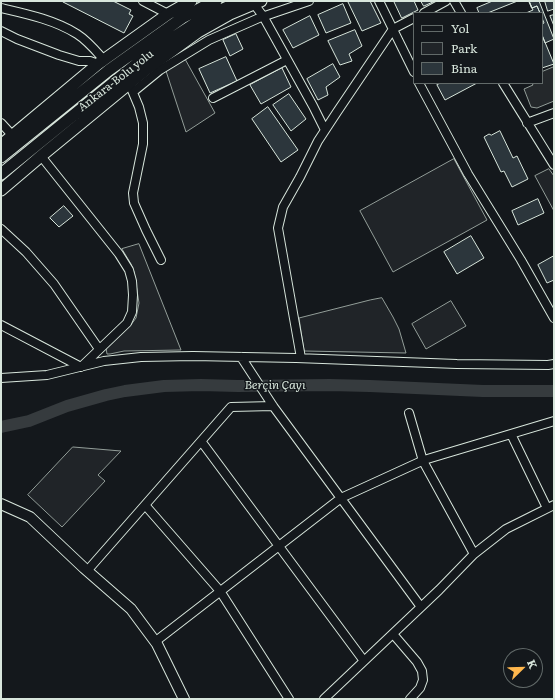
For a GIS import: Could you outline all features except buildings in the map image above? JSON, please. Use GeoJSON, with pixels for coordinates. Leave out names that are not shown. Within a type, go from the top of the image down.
{"type":"FeatureCollection","features":[{"type":"Feature","properties":{"kind":"highway"},"geometry":{"type":"LineString","coordinates":[[1,145],[101,62],[168,14],[191,1]]}},
{"type":"Feature","properties":{"kind":"highway","name":"Ankara-Bolu yolu"},"geometry":{"type":"LineString","coordinates":[[1,157],[109,70],[182,18],[216,1]]}},
{"type":"Feature","properties":{"kind":"highway","name":"Ankara-Bolu yolu"},"geometry":{"type":"LineString","coordinates":[[1,174],[145,57],[208,16],[241,1]]}},
{"type":"Feature","properties":{"kind":"highway"},"geometry":{"type":"LineString","coordinates":[[1,190],[40,156],[102,106],[131,88],[147,68],[198,32],[230,14],[258,2]]}},
{"type":"Feature","properties":{"kind":"main road"},"geometry":{"type":"LineString","coordinates":[[1,494],[3,504],[30,517],[131,609],[156,641],[184,699]]}},
{"type":"Feature","properties":{"kind":"street"},"geometry":{"type":"LineString","coordinates":[[143,1],[168,14]]}},
{"type":"Feature","properties":{"kind":"street"},"geometry":{"type":"LineString","coordinates":[[161,260],[134,203],[133,193],[143,144],[143,123],[139,107],[131,88],[209,40],[263,16],[309,1]]}},
{"type":"Feature","properties":{"kind":"street"},"geometry":{"type":"LineString","coordinates":[[380,1],[413,70]]}},
{"type":"Feature","properties":{"kind":"street"},"geometry":{"type":"LineString","coordinates":[[426,12],[446,1]]}},
{"type":"Feature","properties":{"kind":"street"},"geometry":{"type":"LineString","coordinates":[[454,1],[460,12]]}},
{"type":"Feature","properties":{"kind":"street"},"geometry":{"type":"LineString","coordinates":[[258,2],[263,16],[325,130]]}},
{"type":"Feature","properties":{"kind":"street"},"geometry":{"type":"LineString","coordinates":[[1,8],[41,18],[66,28],[87,42],[101,62]]}},
{"type":"Feature","properties":{"kind":"street"},"geometry":{"type":"LineString","coordinates":[[301,358],[278,228],[283,207],[336,112],[393,29],[413,19]]}},
{"type":"Feature","properties":{"kind":"street"},"geometry":{"type":"LineString","coordinates":[[1,31],[18,39],[79,61],[101,62]]}},
{"type":"Feature","properties":{"kind":"street"},"geometry":{"type":"LineString","coordinates":[[212,98],[288,60]]}},
{"type":"Feature","properties":{"kind":"street"},"geometry":{"type":"LineString","coordinates":[[420,84],[468,174],[521,260],[554,318]]}},
{"type":"Feature","properties":{"kind":"street"},"geometry":{"type":"LineString","coordinates":[[504,84],[554,165]]}},
{"type":"Feature","properties":{"kind":"street"},"geometry":{"type":"LineString","coordinates":[[527,123],[554,113]]}},
{"type":"Feature","properties":{"kind":"street"},"geometry":{"type":"LineString","coordinates":[[1,123],[12,135]]}},
{"type":"Feature","properties":{"kind":"street"},"geometry":{"type":"LineString","coordinates":[[40,156],[119,254],[129,270],[132,281],[132,312],[127,323],[81,367]]}},
{"type":"Feature","properties":{"kind":"street"},"geometry":{"type":"LineString","coordinates":[[1,229],[26,252],[54,284],[99,349]]}},
{"type":"Feature","properties":{"kind":"street"},"geometry":{"type":"LineString","coordinates":[[1,325],[81,367]]}},
{"type":"Feature","properties":{"kind":"street"},"geometry":{"type":"LineString","coordinates":[[1,378],[47,375],[104,361],[141,357],[193,356],[301,358],[457,364],[554,364]]}},
{"type":"Feature","properties":{"kind":"street"},"geometry":{"type":"LineString","coordinates":[[242,358],[272,404],[421,607]]}},
{"type":"Feature","properties":{"kind":"street"},"geometry":{"type":"LineString","coordinates":[[87,570],[231,407],[272,404]]}},
{"type":"Feature","properties":{"kind":"street"},"geometry":{"type":"LineString","coordinates":[[409,413],[423,461],[474,554]]}},
{"type":"Feature","properties":{"kind":"street"},"geometry":{"type":"LineString","coordinates":[[156,641],[341,498],[423,461],[554,421]]}},
{"type":"Feature","properties":{"kind":"street"},"geometry":{"type":"LineString","coordinates":[[324,699],[421,607],[474,554],[506,529],[551,506],[511,434]]}},
{"type":"Feature","properties":{"kind":"street"},"geometry":{"type":"LineString","coordinates":[[201,441],[364,661]]}},
{"type":"Feature","properties":{"kind":"street"},"geometry":{"type":"LineString","coordinates":[[145,505],[220,591],[289,699]]}},
{"type":"Feature","properties":{"kind":"street"},"geometry":{"type":"LineString","coordinates":[[393,634],[418,662],[422,670],[423,680],[420,688],[410,699]]}},
{"type":"Feature","properties":{"kind":"green space"},"geometry":{"type":"Polygon","coordinates":[[[185,59],[215,113],[186,132],[166,71],[185,59]]]}},
{"type":"Feature","properties":{"kind":"green space"},"geometry":{"type":"Polygon","coordinates":[[[454,159],[487,220],[393,272],[360,211],[454,159]]]}},
{"type":"Feature","properties":{"kind":"green space"},"geometry":{"type":"Polygon","coordinates":[[[549,169],[554,176],[554,211],[535,176],[549,169]]]}},
{"type":"Feature","properties":{"kind":"green space"},"geometry":{"type":"Polygon","coordinates":[[[139,244],[181,350],[124,351],[107,354],[106,348],[112,339],[130,326],[136,318],[139,303],[134,272],[122,249],[139,244]]]}},
{"type":"Feature","properties":{"kind":"green space"},"geometry":{"type":"Polygon","coordinates":[[[382,298],[399,329],[406,353],[304,351],[299,318],[382,298]]]}},
{"type":"Feature","properties":{"kind":"green space"},"geometry":{"type":"Polygon","coordinates":[[[451,301],[466,326],[426,349],[412,324],[451,301]]]}},
{"type":"Feature","properties":{"kind":"green space"},"geometry":{"type":"Polygon","coordinates":[[[73,447],[121,451],[98,475],[105,481],[62,527],[28,495],[73,447]]]}},
{"type":"Feature","properties":{"kind":"shaded area"},"geometry":{"type":"Polygon","coordinates":[[[554,67],[554,101],[537,108],[531,107],[524,89],[532,84],[543,84],[543,72],[554,67]]]}},
{"type":"Feature","properties":{"kind":"waterway","name":"Berçin Çayı"},"geometry":{"type":"LineString","coordinates":[[1,427],[29,421],[67,406],[106,395],[164,386],[330,385],[483,391],[554,391]]}}]}
